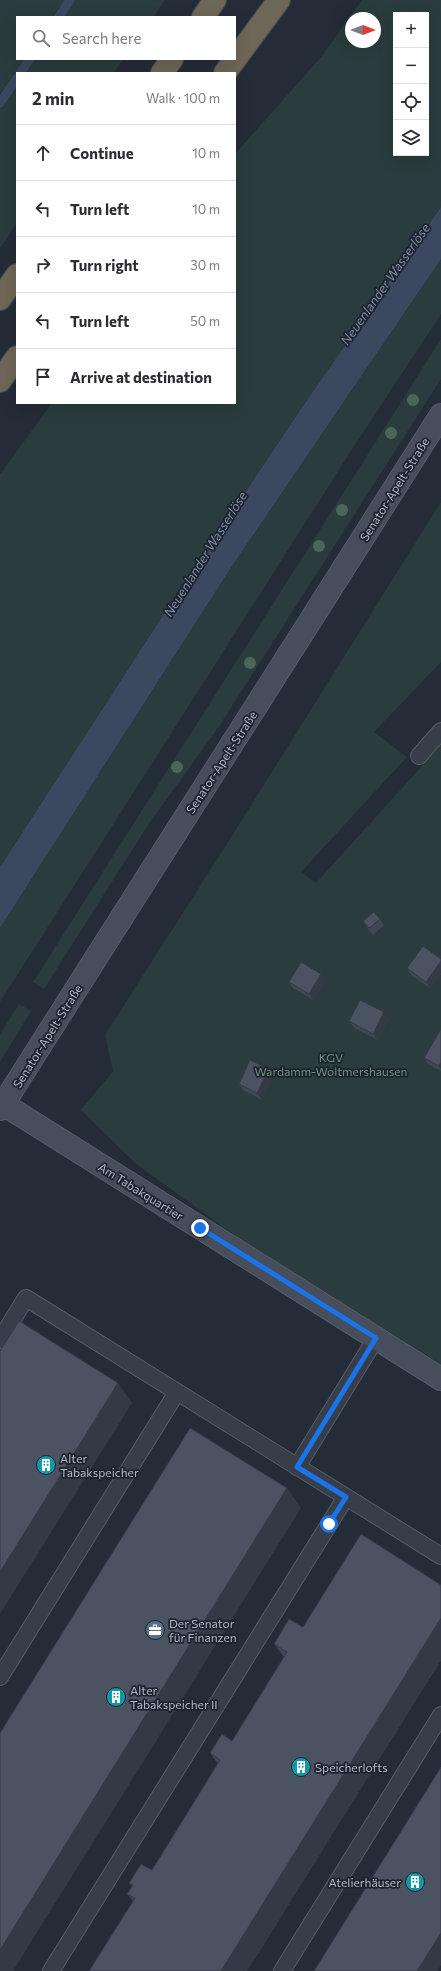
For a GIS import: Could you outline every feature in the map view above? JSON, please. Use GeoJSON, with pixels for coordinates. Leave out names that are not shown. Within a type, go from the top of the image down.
{"type":"FeatureCollection","features":[{"type":"Feature","properties":{"kind":"highway"},"geometry":{"type":"LineString","coordinates":[[204,16],[215,0]]}},
{"type":"Feature","properties":{"kind":"highway"},"geometry":{"type":"LineString","coordinates":[[236,58],[279,0]]}},
{"type":"Feature","properties":{"kind":"highway"},"geometry":{"type":"LineString","coordinates":[[163,72],[171,60]]}},
{"type":"Feature","properties":{"kind":"highway"},"geometry":{"type":"LineString","coordinates":[[226,72],[235,60]]}},
{"type":"Feature","properties":{"kind":"highway"},"geometry":{"type":"LineString","coordinates":[[0,299],[16,276]]}},
{"type":"Feature","properties":{"kind":"highway"},"geometry":{"type":"LineString","coordinates":[[0,381],[16,358]]}},
{"type":"Feature","properties":{"kind":"street","name":"Senator-Apelt-Straße"},"geometry":{"type":"LineString","coordinates":[[2,1107],[441,415]]}},
{"type":"Feature","properties":{"kind":"street","name":"Am Tabakquartier"},"geometry":{"type":"LineString","coordinates":[[2,1107],[441,1379]]}},
{"type":"Feature","properties":{"kind":"lane"},"geometry":{"type":"LineString","coordinates":[[419,756],[441,731]]}},
{"type":"Feature","properties":{"kind":"lane"},"geometry":{"type":"LineString","coordinates":[[0,1340],[26,1298],[441,1556]]}},
{"type":"Feature","properties":{"kind":"lane"},"geometry":{"type":"LineString","coordinates":[[297,1467],[376,1338]]}},
{"type":"Feature","properties":{"kind":"lane"},"geometry":{"type":"LineString","coordinates":[[0,1677],[177,1392]]}},
{"type":"Feature","properties":{"kind":"lane"},"geometry":{"type":"LineString","coordinates":[[51,1971],[346,1497]]}},
{"type":"Feature","properties":{"kind":"lane"},"geometry":{"type":"LineString","coordinates":[[282,1971],[441,1715]]}},
{"type":"Feature","properties":{"kind":"green space"},"geometry":{"type":"Polygon","coordinates":[[[0,0],[165,0],[154,16],[16,16],[16,60],[122,60],[114,72],[16,72],[16,224],[0,248],[0,0]]]}},
{"type":"Feature","properties":{"kind":"green space"},"geometry":{"type":"Polygon","coordinates":[[[362,0],[441,0],[441,207],[305,403],[171,603],[0,867],[0,474],[51,404],[236,404],[236,153],[321,57],[345,24],[345,48],[381,48],[381,12],[353,12],[362,0]]]}},
{"type":"Feature","properties":{"kind":"green space"},"geometry":{"type":"Polygon","coordinates":[[[441,259],[441,314],[351,451],[0,1002],[0,928],[232,566],[441,259]]]}},
{"type":"Feature","properties":{"kind":"green space"},"geometry":{"type":"Polygon","coordinates":[[[441,339],[441,379],[218,728],[148,825],[44,989],[33,982],[441,339]]]}},
{"type":"Feature","properties":{"kind":"green space","name":"KGV Wardamm-Woltmershausen"},"geometry":{"type":"Polygon","coordinates":[[[441,502],[441,662],[374,732],[407,757],[301,872],[316,883],[441,745],[441,1364],[248,1245],[135,1163],[81,1110],[113,1071],[105,1035],[441,502]]]}},
{"type":"Feature","properties":{"kind":"green space"},"geometry":{"type":"Polygon","coordinates":[[[19,1004],[31,1011],[0,1062],[0,1034],[19,1004]]]}},
{"type":"Feature","properties":{"kind":"water","name":"Neuenlander Wasserlöse"},"geometry":{"type":"Polygon","coordinates":[[[441,207],[441,259],[232,566],[0,928],[0,867],[171,603],[305,403],[441,207]]]}},
{"type":"Feature","properties":{"kind":"building"},"geometry":{"type":"Polygon","coordinates":[[[374,912],[380,919],[369,928],[363,921],[374,912]]]}},
{"type":"Feature","properties":{"kind":"building"},"geometry":{"type":"Polygon","coordinates":[[[423,946],[441,959],[426,982],[407,968],[423,946]]]}},
{"type":"Feature","properties":{"kind":"building"},"geometry":{"type":"Polygon","coordinates":[[[301,962],[321,974],[309,994],[289,982],[301,962]]]}},
{"type":"Feature","properties":{"kind":"building"},"geometry":{"type":"Polygon","coordinates":[[[360,1000],[384,1012],[373,1034],[349,1021],[360,1000]]]}},
{"type":"Feature","properties":{"kind":"building"},"geometry":{"type":"Polygon","coordinates":[[[441,1029],[441,1062],[439,1066],[424,1058],[441,1029]]]}},
{"type":"Feature","properties":{"kind":"building"},"geometry":{"type":"Polygon","coordinates":[[[250,1060],[269,1069],[257,1093],[239,1084],[250,1060]]]}},
{"type":"Feature","properties":{"kind":"building","name":"Alter Tabakspeicher"},"geometry":{"type":"Polygon","coordinates":[[[19,1321],[118,1383],[0,1572],[0,1351],[19,1321]]]}},
{"type":"Feature","properties":{"kind":"building","name":"Alter Tabakspeicher II"},"geometry":{"type":"Polygon","coordinates":[[[190,1428],[287,1488],[0,1950],[0,1733],[190,1428]]]}},
{"type":"Feature","properties":{"kind":"building","name":"Speicherlofts"},"geometry":{"type":"Polygon","coordinates":[[[361,1534],[441,1585],[441,1618],[221,1971],[89,1971],[135,1898],[127,1894],[133,1885],[129,1883],[141,1864],[152,1870],[220,1760],[210,1753],[222,1734],[232,1741],[287,1652],[274,1644],[289,1619],[303,1627],[361,1534]]]}},
{"type":"Feature","properties":{"kind":"building","name":"Atelierhäuser"},"geometry":{"type":"Polygon","coordinates":[[[441,1767],[441,1933],[417,1971],[314,1971],[441,1767]]]}},
{"type":"Feature","properties":{"kind":"waterway"},"geometry":{"type":"LineString","coordinates":[[60,16],[70,0]]}},
{"type":"Feature","properties":{"kind":"waterway"},"geometry":{"type":"LineString","coordinates":[[21,72],[29,60]]}},
{"type":"Feature","properties":{"kind":"waterway"},"geometry":{"type":"LineString","coordinates":[[0,103],[16,79]]}},
{"type":"Feature","properties":{"kind":"place","name":"Alter Tabakspeicher"},"geometry":{"type":"Point","coordinates":[46,1465]}},
{"type":"Feature","properties":{"kind":"place","name":"Der Senator für Finanzen"},"geometry":{"type":"Point","coordinates":[155,1630]}},
{"type":"Feature","properties":{"kind":"place","name":"Alter Tabakspeicher II"},"geometry":{"type":"Point","coordinates":[116,1697]}},
{"type":"Feature","properties":{"kind":"place","name":"Speicherlofts"},"geometry":{"type":"Point","coordinates":[301,1767]}},
{"type":"Feature","properties":{"kind":"place","name":"Atelierhäuser"},"geometry":{"type":"Point","coordinates":[415,1882]}},
{"type":"Feature","properties":{"kind":"route"},"geometry":{"type":"LineString","coordinates":[[200,1228],[376,1338],[297,1467],[346,1497],[329,1524]]}}]}
